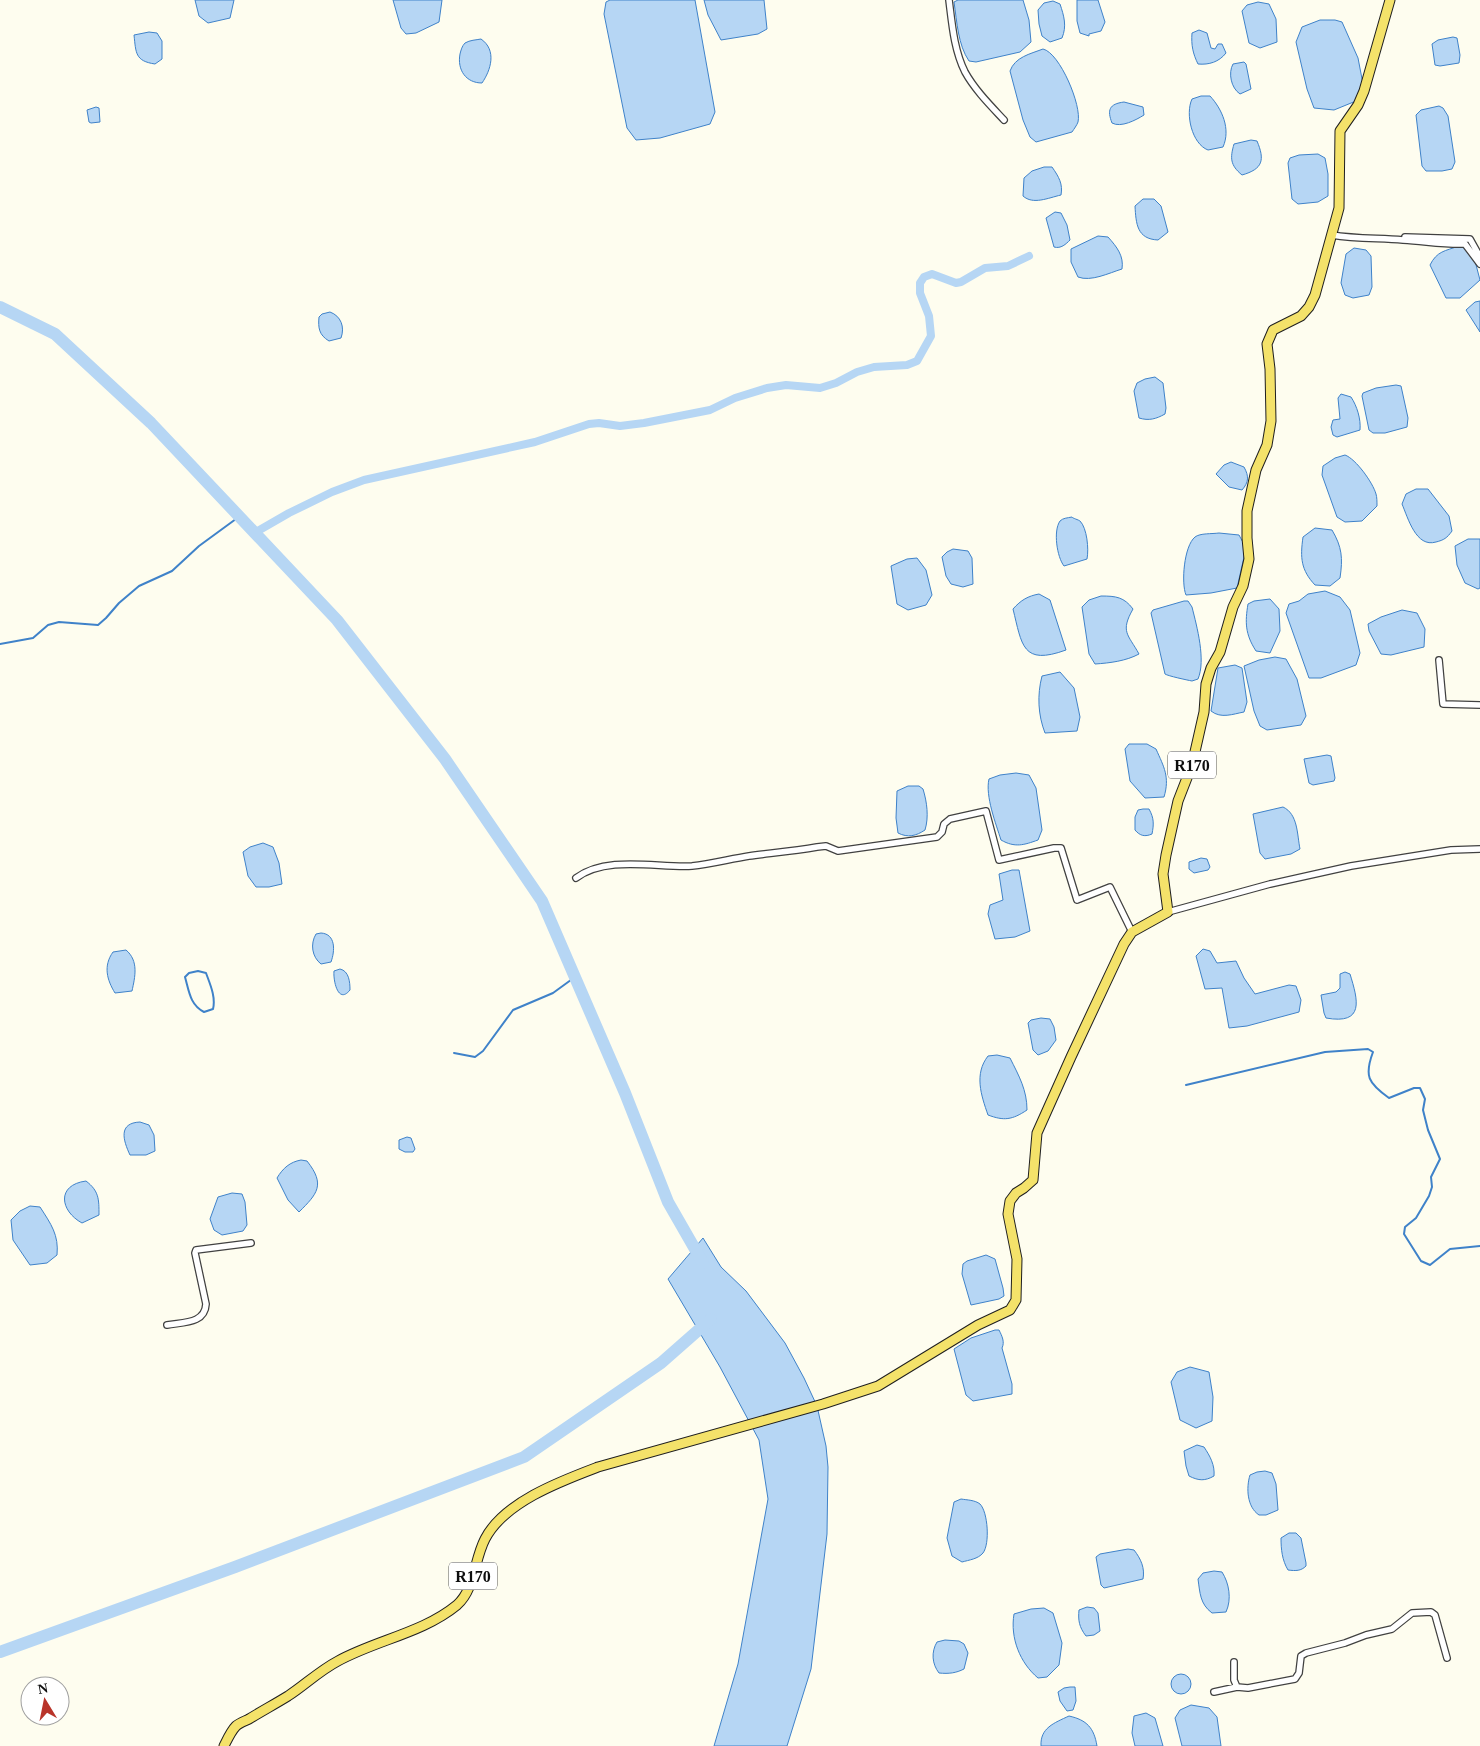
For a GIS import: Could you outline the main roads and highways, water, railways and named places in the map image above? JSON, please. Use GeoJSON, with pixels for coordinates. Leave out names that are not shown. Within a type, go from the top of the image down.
{"type":"FeatureCollection","features":[{"type":"Feature","properties":{"kind":"main road","name":"R170"},"geometry":{"type":"LineString","coordinates":[[224,1746],[235,1726],[289,1695],[314,1675],[338,1661],[435,1621],[459,1603],[470,1587],[485,1539],[496,1522],[512,1509],[537,1494],[581,1473],[823,1404],[878,1386],[978,1326],[1010,1310],[1016,1300],[1017,1259],[1008,1214],[1010,1201],[1016,1193],[1033,1180],[1037,1133],[1124,944],[1132,932],[1168,912],[1163,874],[1178,801],[1192,765],[1204,712],[1206,684],[1211,668],[1220,652],[1233,607],[1243,586],[1249,559],[1247,538],[1248,511],[1256,470],[1266,445],[1271,421],[1270,369],[1267,344],[1273,330],[1301,316],[1309,307],[1315,294],[1339,208],[1340,131],[1358,105],[1364,91],[1390,0]]}},
{"type":"Feature","properties":{"kind":"water"},"geometry":{"type":"Polygon","coordinates":[[[195,0],[234,0],[230,18],[208,23],[199,16],[195,0]]]}},
{"type":"Feature","properties":{"kind":"water"},"geometry":{"type":"Polygon","coordinates":[[[393,0],[442,0],[439,22],[416,33],[406,34],[401,28],[393,0]]]}},
{"type":"Feature","properties":{"kind":"water"},"geometry":{"type":"Polygon","coordinates":[[[610,0],[695,0],[715,112],[710,124],[660,138],[636,140],[627,128],[604,14],[606,2],[610,0]]]}},
{"type":"Feature","properties":{"kind":"water"},"geometry":{"type":"Polygon","coordinates":[[[704,0],[764,0],[767,29],[758,34],[721,40],[708,15],[704,0]]]}},
{"type":"Feature","properties":{"kind":"water"},"geometry":{"type":"Polygon","coordinates":[[[958,0],[1023,0],[1029,20],[1031,42],[1020,52],[976,62],[969,61],[962,48],[958,33],[954,2],[958,0]]]}},
{"type":"Feature","properties":{"kind":"water"},"geometry":{"type":"Polygon","coordinates":[[[1077,0],[1098,0],[1105,22],[1101,31],[1089,34],[1089,36],[1080,33],[1077,21],[1077,0]]]}},
{"type":"Feature","properties":{"kind":"water"},"geometry":{"type":"Polygon","coordinates":[[[1053,1],[1060,4],[1065,25],[1062,38],[1050,42],[1042,36],[1038,10],[1044,3],[1053,1]]]}},
{"type":"Feature","properties":{"kind":"water"},"geometry":{"type":"Polygon","coordinates":[[[1258,2],[1269,4],[1276,19],[1277,42],[1260,48],[1249,43],[1242,11],[1247,5],[1258,2]]]}},
{"type":"Feature","properties":{"kind":"water"},"geometry":{"type":"Polygon","coordinates":[[[1320,20],[1342,22],[1358,58],[1363,84],[1356,101],[1334,110],[1314,108],[1307,89],[1296,42],[1302,27],[1320,20]]]}},
{"type":"Feature","properties":{"kind":"water"},"geometry":{"type":"Polygon","coordinates":[[[1199,30],[1207,33],[1211,48],[1215,49],[1218,44],[1222,44],[1226,53],[1217,61],[1198,64],[1193,49],[1192,33],[1199,30]]]}},
{"type":"Feature","properties":{"kind":"water"},"geometry":{"type":"Polygon","coordinates":[[[149,32],[157,33],[162,41],[162,59],[155,64],[148,63],[140,58],[135,47],[134,35],[149,32]]]}},
{"type":"Feature","properties":{"kind":"water"},"geometry":{"type":"Polygon","coordinates":[[[1457,38],[1460,55],[1459,63],[1435,65],[1432,44],[1438,40],[1457,38]]]}},
{"type":"Feature","properties":{"kind":"water"},"geometry":{"type":"Polygon","coordinates":[[[481,39],[491,54],[490,66],[482,83],[471,81],[467,78],[461,70],[459,60],[465,43],[481,39]]]}},
{"type":"Feature","properties":{"kind":"water"},"geometry":{"type":"Polygon","coordinates":[[[1043,49],[1050,53],[1063,70],[1077,104],[1078,122],[1072,132],[1036,142],[1030,137],[1023,120],[1010,71],[1019,59],[1043,49]]]}},
{"type":"Feature","properties":{"kind":"water"},"geometry":{"type":"Polygon","coordinates":[[[1244,62],[1251,89],[1240,94],[1234,88],[1231,80],[1231,68],[1233,64],[1244,62]]]}},
{"type":"Feature","properties":{"kind":"water"},"geometry":{"type":"Polygon","coordinates":[[[1210,96],[1221,113],[1226,126],[1223,147],[1208,150],[1202,147],[1194,135],[1191,128],[1190,105],[1192,99],[1210,96]]]}},
{"type":"Feature","properties":{"kind":"water"},"geometry":{"type":"Polygon","coordinates":[[[1124,102],[1143,107],[1144,115],[1120,125],[1112,123],[1110,108],[1115,104],[1124,102]]]}},
{"type":"Feature","properties":{"kind":"water"},"geometry":{"type":"Polygon","coordinates":[[[1439,106],[1443,108],[1448,116],[1455,162],[1452,169],[1426,171],[1422,166],[1416,115],[1421,110],[1439,106]]]}},
{"type":"Feature","properties":{"kind":"water"},"geometry":{"type":"Polygon","coordinates":[[[99,108],[100,122],[91,123],[89,122],[87,110],[99,108]]]}},
{"type":"Feature","properties":{"kind":"water"},"geometry":{"type":"Polygon","coordinates":[[[1251,140],[1257,141],[1261,153],[1260,163],[1254,170],[1242,175],[1235,168],[1232,161],[1234,144],[1251,140]]]}},
{"type":"Feature","properties":{"kind":"water"},"geometry":{"type":"Polygon","coordinates":[[[1318,154],[1325,158],[1328,174],[1328,196],[1318,202],[1298,204],[1292,199],[1288,163],[1290,158],[1299,155],[1318,154]]]}},
{"type":"Feature","properties":{"kind":"water"},"geometry":{"type":"Polygon","coordinates":[[[1044,167],[1052,167],[1057,174],[1061,184],[1061,195],[1041,200],[1027,199],[1023,196],[1024,178],[1032,171],[1044,167]]]}},
{"type":"Feature","properties":{"kind":"water"},"geometry":{"type":"Polygon","coordinates":[[[1143,199],[1154,199],[1161,206],[1168,232],[1158,240],[1151,239],[1142,234],[1137,224],[1135,206],[1143,199]]]}},
{"type":"Feature","properties":{"kind":"water"},"geometry":{"type":"Polygon","coordinates":[[[1055,212],[1061,213],[1067,225],[1070,240],[1059,247],[1054,247],[1046,218],[1055,212]]]}},
{"type":"Feature","properties":{"kind":"water"},"geometry":{"type":"Polygon","coordinates":[[[1098,236],[1108,237],[1114,244],[1121,256],[1122,269],[1094,278],[1078,277],[1071,262],[1071,249],[1098,236]]]}},
{"type":"Feature","properties":{"kind":"water"},"geometry":{"type":"Polygon","coordinates":[[[1459,246],[1466,248],[1475,261],[1480,280],[1460,298],[1446,298],[1430,265],[1439,254],[1459,246]]]}},
{"type":"Feature","properties":{"kind":"water"},"geometry":{"type":"Polygon","coordinates":[[[1354,248],[1366,250],[1371,256],[1372,287],[1369,295],[1353,298],[1345,295],[1341,283],[1346,254],[1354,248]]]}},
{"type":"Feature","properties":{"kind":"water"},"geometry":{"type":"Polygon","coordinates":[[[1480,301],[1480,332],[1466,310],[1475,302],[1480,301]]]}},
{"type":"Feature","properties":{"kind":"water"},"geometry":{"type":"Polygon","coordinates":[[[330,312],[337,316],[343,330],[341,338],[329,341],[321,334],[319,317],[330,312]]]}},
{"type":"Feature","properties":{"kind":"water"},"geometry":{"type":"Polygon","coordinates":[[[1155,377],[1163,383],[1165,414],[1152,419],[1139,418],[1134,391],[1137,383],[1155,377]]]}},
{"type":"Feature","properties":{"kind":"water"},"geometry":{"type":"Polygon","coordinates":[[[1401,386],[1408,418],[1407,427],[1385,433],[1373,433],[1369,430],[1363,393],[1376,388],[1401,386]]]}},
{"type":"Feature","properties":{"kind":"water"},"geometry":{"type":"Polygon","coordinates":[[[1341,394],[1351,397],[1357,408],[1360,430],[1337,437],[1333,435],[1331,427],[1333,420],[1340,419],[1338,398],[1341,394]]]}},
{"type":"Feature","properties":{"kind":"water"},"geometry":{"type":"Polygon","coordinates":[[[1345,455],[1354,461],[1364,472],[1376,495],[1377,506],[1362,521],[1345,522],[1337,517],[1322,475],[1323,466],[1335,458],[1345,455]]]}},
{"type":"Feature","properties":{"kind":"water"},"geometry":{"type":"Polygon","coordinates":[[[1231,462],[1244,467],[1246,470],[1247,482],[1242,490],[1229,487],[1216,474],[1224,465],[1231,462]]]}},
{"type":"Feature","properties":{"kind":"water"},"geometry":{"type":"Polygon","coordinates":[[[1416,489],[1428,489],[1449,516],[1452,531],[1447,537],[1436,542],[1429,543],[1423,541],[1410,524],[1402,504],[1406,494],[1416,489]]]}},
{"type":"Feature","properties":{"kind":"water"},"geometry":{"type":"Polygon","coordinates":[[[1072,517],[1080,521],[1086,533],[1088,544],[1087,559],[1064,566],[1058,550],[1056,537],[1060,521],[1072,517]]]}},
{"type":"Feature","properties":{"kind":"water"},"geometry":{"type":"Polygon","coordinates":[[[1315,528],[1332,530],[1340,547],[1340,578],[1330,586],[1315,585],[1304,569],[1303,537],[1315,528]]]}},
{"type":"Feature","properties":{"kind":"water"},"geometry":{"type":"Polygon","coordinates":[[[1219,533],[1239,535],[1246,548],[1237,588],[1186,595],[1184,589],[1184,565],[1191,542],[1200,535],[1219,533]]]}},
{"type":"Feature","properties":{"kind":"water"},"geometry":{"type":"Polygon","coordinates":[[[1468,539],[1480,539],[1480,588],[1478,589],[1465,583],[1457,565],[1455,546],[1468,539]]]}},
{"type":"Feature","properties":{"kind":"water"},"geometry":{"type":"Polygon","coordinates":[[[953,549],[968,551],[972,558],[973,584],[963,587],[951,584],[946,576],[942,557],[953,549]]]}},
{"type":"Feature","properties":{"kind":"water"},"geometry":{"type":"Polygon","coordinates":[[[917,558],[926,570],[932,595],[926,605],[908,610],[897,604],[891,566],[907,559],[917,558]]]}},
{"type":"Feature","properties":{"kind":"water"},"geometry":{"type":"Polygon","coordinates":[[[1325,591],[1340,597],[1350,610],[1360,653],[1356,665],[1321,678],[1309,678],[1286,613],[1289,604],[1299,601],[1308,594],[1325,591]]]}},
{"type":"Feature","properties":{"kind":"water"},"geometry":{"type":"Polygon","coordinates":[[[1039,594],[1050,600],[1066,650],[1051,654],[1032,654],[1022,642],[1013,609],[1025,599],[1039,594]]]}},
{"type":"Feature","properties":{"kind":"water"},"geometry":{"type":"Polygon","coordinates":[[[1101,596],[1119,598],[1133,609],[1126,628],[1139,654],[1118,661],[1095,664],[1089,654],[1082,607],[1089,600],[1101,596]]]}},
{"type":"Feature","properties":{"kind":"water"},"geometry":{"type":"Polygon","coordinates":[[[1270,599],[1279,609],[1280,631],[1270,653],[1256,651],[1248,633],[1246,617],[1248,604],[1254,601],[1270,599]]]}},
{"type":"Feature","properties":{"kind":"water"},"geometry":{"type":"Polygon","coordinates":[[[1188,601],[1192,607],[1201,653],[1198,679],[1192,681],[1165,674],[1151,613],[1153,610],[1188,601]]]}},
{"type":"Feature","properties":{"kind":"water"},"geometry":{"type":"Polygon","coordinates":[[[1402,610],[1417,613],[1425,629],[1424,647],[1391,655],[1381,654],[1369,631],[1368,624],[1381,617],[1402,610]]]}},
{"type":"Feature","properties":{"kind":"water"},"geometry":{"type":"Polygon","coordinates":[[[1275,657],[1286,659],[1297,679],[1306,716],[1301,725],[1267,730],[1260,726],[1254,711],[1244,666],[1259,660],[1275,657]]]}},
{"type":"Feature","properties":{"kind":"water"},"geometry":{"type":"Polygon","coordinates":[[[1235,665],[1242,668],[1247,702],[1244,712],[1219,715],[1211,711],[1218,668],[1235,665]]]}},
{"type":"Feature","properties":{"kind":"water"},"geometry":{"type":"Polygon","coordinates":[[[1060,672],[1074,688],[1080,717],[1077,731],[1045,733],[1039,705],[1039,690],[1042,676],[1060,672]]]}},
{"type":"Feature","properties":{"kind":"water"},"geometry":{"type":"Polygon","coordinates":[[[1129,744],[1147,744],[1156,749],[1164,767],[1166,778],[1164,797],[1145,798],[1130,781],[1125,749],[1129,744]]]}},
{"type":"Feature","properties":{"kind":"water"},"geometry":{"type":"Polygon","coordinates":[[[1331,756],[1334,781],[1313,785],[1309,783],[1304,759],[1331,756]]]}},
{"type":"Feature","properties":{"kind":"water"},"geometry":{"type":"Polygon","coordinates":[[[1016,773],[1029,775],[1036,788],[1042,830],[1038,840],[1020,845],[1001,840],[988,793],[989,779],[1000,775],[1016,773]]]}},
{"type":"Feature","properties":{"kind":"water"},"geometry":{"type":"Polygon","coordinates":[[[908,786],[919,786],[923,789],[927,815],[925,830],[909,836],[898,833],[896,818],[897,791],[908,786]]]}},
{"type":"Feature","properties":{"kind":"water"},"geometry":{"type":"Polygon","coordinates":[[[1283,807],[1292,814],[1300,849],[1291,854],[1265,859],[1260,853],[1253,814],[1283,807]]]}},
{"type":"Feature","properties":{"kind":"water"},"geometry":{"type":"Polygon","coordinates":[[[1149,809],[1152,815],[1152,834],[1141,835],[1135,830],[1135,817],[1138,810],[1149,809]]]}},
{"type":"Feature","properties":{"kind":"water"},"geometry":{"type":"Polygon","coordinates":[[[263,843],[273,847],[279,863],[282,884],[256,887],[248,876],[243,852],[250,847],[263,843]]]}},
{"type":"Feature","properties":{"kind":"water"},"geometry":{"type":"Polygon","coordinates":[[[1201,858],[1207,859],[1210,867],[1208,870],[1194,873],[1189,869],[1189,862],[1201,858]]]}},
{"type":"Feature","properties":{"kind":"water"},"geometry":{"type":"Polygon","coordinates":[[[1019,870],[1030,931],[1015,937],[995,939],[988,914],[990,905],[1003,900],[999,874],[1019,870]]]}},
{"type":"Feature","properties":{"kind":"water"},"geometry":{"type":"Polygon","coordinates":[[[321,933],[329,936],[334,948],[331,962],[321,964],[314,954],[313,946],[316,934],[321,933]]]}},
{"type":"Feature","properties":{"kind":"water"},"geometry":{"type":"Polygon","coordinates":[[[1203,949],[1210,951],[1217,963],[1236,961],[1244,978],[1255,994],[1289,985],[1296,986],[1301,1000],[1299,1012],[1247,1026],[1229,1028],[1222,988],[1205,989],[1196,956],[1203,949]]]}},
{"type":"Feature","properties":{"kind":"water"},"geometry":{"type":"Polygon","coordinates":[[[126,950],[133,959],[135,969],[132,991],[115,993],[108,978],[108,962],[113,952],[126,950]]]}},
{"type":"Feature","properties":{"kind":"water"},"geometry":{"type":"Polygon","coordinates":[[[340,969],[347,974],[350,984],[350,990],[342,995],[335,985],[334,975],[334,971],[340,969]]]}},
{"type":"Feature","properties":{"kind":"water"},"geometry":{"type":"Polygon","coordinates":[[[1345,972],[1350,974],[1355,993],[1356,1008],[1353,1014],[1347,1018],[1326,1018],[1321,995],[1336,992],[1340,988],[1340,974],[1345,972]]]}},
{"type":"Feature","properties":{"kind":"water"},"geometry":{"type":"Polygon","coordinates":[[[1050,1019],[1054,1027],[1056,1040],[1048,1051],[1038,1055],[1033,1050],[1028,1023],[1031,1020],[1050,1019]]]}},
{"type":"Feature","properties":{"kind":"water"},"geometry":{"type":"Polygon","coordinates":[[[997,1055],[1010,1058],[1022,1083],[1026,1096],[1027,1110],[1017,1116],[999,1118],[988,1115],[983,1100],[980,1085],[981,1070],[988,1056],[997,1055]]]}},
{"type":"Feature","properties":{"kind":"water"},"geometry":{"type":"Polygon","coordinates":[[[140,1122],[149,1125],[154,1135],[155,1151],[146,1155],[130,1155],[124,1138],[125,1129],[128,1125],[140,1122]]]}},
{"type":"Feature","properties":{"kind":"water"},"geometry":{"type":"Polygon","coordinates":[[[407,1137],[411,1138],[415,1149],[413,1152],[405,1152],[399,1149],[399,1140],[407,1137]]]}},
{"type":"Feature","properties":{"kind":"water"},"geometry":{"type":"Polygon","coordinates":[[[301,1160],[307,1161],[313,1169],[318,1183],[311,1200],[299,1212],[288,1200],[277,1178],[287,1166],[301,1160]]]}},
{"type":"Feature","properties":{"kind":"water"},"geometry":{"type":"Polygon","coordinates":[[[86,1181],[96,1192],[99,1215],[82,1223],[69,1212],[64,1199],[66,1193],[76,1183],[86,1181]]]}},
{"type":"Feature","properties":{"kind":"water"},"geometry":{"type":"Polygon","coordinates":[[[232,1193],[242,1194],[245,1202],[247,1225],[243,1231],[222,1235],[214,1230],[210,1219],[218,1197],[232,1193]]]}},
{"type":"Feature","properties":{"kind":"water"},"geometry":{"type":"Polygon","coordinates":[[[30,1206],[40,1207],[51,1224],[57,1241],[57,1255],[47,1263],[30,1265],[13,1240],[11,1220],[20,1211],[30,1206]]]}},
{"type":"Feature","properties":{"kind":"water"},"geometry":{"type":"Polygon","coordinates":[[[703,1238],[721,1267],[746,1291],[785,1343],[817,1406],[826,1446],[828,1467],[827,1534],[811,1669],[787,1746],[714,1746],[738,1664],[768,1499],[759,1440],[720,1367],[668,1279],[703,1238]]]}},
{"type":"Feature","properties":{"kind":"water"},"geometry":{"type":"Polygon","coordinates":[[[986,1255],[995,1259],[1004,1296],[999,1299],[971,1305],[962,1274],[963,1264],[986,1255]]]}},
{"type":"Feature","properties":{"kind":"water"},"geometry":{"type":"Polygon","coordinates":[[[999,1330],[1003,1339],[1002,1348],[1012,1384],[1012,1394],[973,1401],[966,1395],[954,1349],[971,1338],[999,1330]]]}},
{"type":"Feature","properties":{"kind":"water"},"geometry":{"type":"Polygon","coordinates":[[[1190,1367],[1209,1372],[1213,1397],[1212,1421],[1196,1428],[1180,1420],[1171,1382],[1177,1372],[1190,1367]]]}},
{"type":"Feature","properties":{"kind":"water"},"geometry":{"type":"Polygon","coordinates":[[[1197,1445],[1204,1447],[1213,1464],[1214,1476],[1208,1479],[1199,1480],[1189,1476],[1184,1451],[1197,1445]]]}},
{"type":"Feature","properties":{"kind":"water"},"geometry":{"type":"Polygon","coordinates":[[[1265,1471],[1272,1473],[1276,1484],[1278,1510],[1266,1515],[1259,1515],[1255,1512],[1248,1497],[1249,1480],[1250,1475],[1265,1471]]]}},
{"type":"Feature","properties":{"kind":"water"},"geometry":{"type":"Polygon","coordinates":[[[961,1499],[980,1504],[985,1514],[987,1528],[987,1543],[983,1553],[976,1558],[962,1562],[952,1556],[947,1538],[954,1502],[961,1499]]]}},
{"type":"Feature","properties":{"kind":"water"},"geometry":{"type":"Polygon","coordinates":[[[1289,1533],[1296,1533],[1301,1538],[1306,1566],[1300,1570],[1288,1570],[1283,1558],[1281,1538],[1289,1533]]]}},
{"type":"Feature","properties":{"kind":"water"},"geometry":{"type":"Polygon","coordinates":[[[1128,1549],[1134,1550],[1140,1560],[1143,1567],[1143,1579],[1104,1588],[1101,1585],[1096,1557],[1100,1554],[1128,1549]]]}},
{"type":"Feature","properties":{"kind":"water"},"geometry":{"type":"Polygon","coordinates":[[[1222,1572],[1228,1586],[1229,1602],[1226,1612],[1212,1613],[1205,1606],[1201,1598],[1198,1579],[1203,1573],[1222,1572]]]}},
{"type":"Feature","properties":{"kind":"water"},"geometry":{"type":"Polygon","coordinates":[[[1087,1607],[1094,1608],[1098,1613],[1100,1631],[1094,1635],[1086,1636],[1080,1626],[1079,1610],[1087,1607]]]}},
{"type":"Feature","properties":{"kind":"water"},"geometry":{"type":"Polygon","coordinates":[[[1044,1608],[1053,1613],[1062,1643],[1059,1665],[1047,1677],[1038,1678],[1021,1657],[1015,1641],[1013,1623],[1014,1614],[1031,1609],[1044,1608]]]}},
{"type":"Feature","properties":{"kind":"water"},"geometry":{"type":"Polygon","coordinates":[[[945,1640],[959,1641],[964,1644],[968,1653],[964,1669],[955,1672],[939,1673],[933,1658],[934,1650],[937,1642],[945,1640]]]}},
{"type":"Feature","properties":{"kind":"water"},"geometry":{"type":"Polygon","coordinates":[[[1177,1674],[1185,1674],[1191,1680],[1191,1688],[1185,1694],[1177,1694],[1171,1688],[1171,1680],[1177,1674]]]}},
{"type":"Feature","properties":{"kind":"water"},"geometry":{"type":"Polygon","coordinates":[[[1075,1687],[1076,1701],[1073,1710],[1067,1711],[1060,1701],[1058,1692],[1075,1687]]]}},
{"type":"Feature","properties":{"kind":"water"},"geometry":{"type":"Polygon","coordinates":[[[1191,1705],[1209,1708],[1217,1717],[1221,1746],[1182,1746],[1175,1718],[1180,1710],[1191,1705]]]}},
{"type":"Feature","properties":{"kind":"water"},"geometry":{"type":"Polygon","coordinates":[[[1146,1713],[1155,1718],[1163,1746],[1135,1746],[1132,1733],[1134,1716],[1146,1713]]]}},
{"type":"Feature","properties":{"kind":"water"},"geometry":{"type":"Polygon","coordinates":[[[1069,1716],[1081,1720],[1089,1726],[1094,1734],[1097,1746],[1041,1746],[1045,1730],[1069,1716]]]}},
{"type":"Feature","properties":{"kind":"waterway"},"geometry":{"type":"LineString","coordinates":[[256,532],[332,492],[364,480],[535,442],[589,424],[599,423],[620,426],[644,423],[710,410],[735,398],[767,388],[786,385],[820,388],[836,383],[857,372],[874,367],[907,365],[917,361],[931,336],[929,316],[920,293],[920,283],[924,277],[932,274],[956,283],[985,268],[1008,266],[1029,256]]}},
{"type":"Feature","properties":{"kind":"waterway"},"geometry":{"type":"LineString","coordinates":[[0,307],[55,334],[151,423],[337,620],[445,759],[542,901],[625,1093],[668,1202],[703,1263]]}},
{"type":"Feature","properties":{"kind":"waterway"},"geometry":{"type":"LineString","coordinates":[[0,644],[33,638],[48,625],[59,622],[98,625],[139,586],[172,571],[199,546],[240,516]]}},
{"type":"Feature","properties":{"kind":"waterway"},"geometry":{"type":"LineString","coordinates":[[198,971],[206,973],[213,995],[213,1009],[204,1012],[193,1002],[185,977],[189,973],[198,971]]}},
{"type":"Feature","properties":{"kind":"waterway"},"geometry":{"type":"LineString","coordinates":[[454,1053],[475,1057],[483,1051],[513,1010],[553,993],[575,977]]}},
{"type":"Feature","properties":{"kind":"waterway"},"geometry":{"type":"LineString","coordinates":[[1186,1085],[1325,1052],[1368,1049],[1373,1052],[1369,1067],[1370,1078],[1372,1083],[1382,1093],[1389,1098],[1414,1088],[1420,1088],[1425,1099],[1423,1110],[1428,1130],[1440,1159],[1431,1177],[1432,1187],[1429,1196],[1416,1218],[1405,1227],[1404,1234],[1421,1261],[1430,1265],[1450,1249],[1480,1246]]}},
{"type":"Feature","properties":{"kind":"waterway"},"geometry":{"type":"LineString","coordinates":[[0,1652],[235,1567],[524,1457],[661,1363],[711,1319]]}}]}
